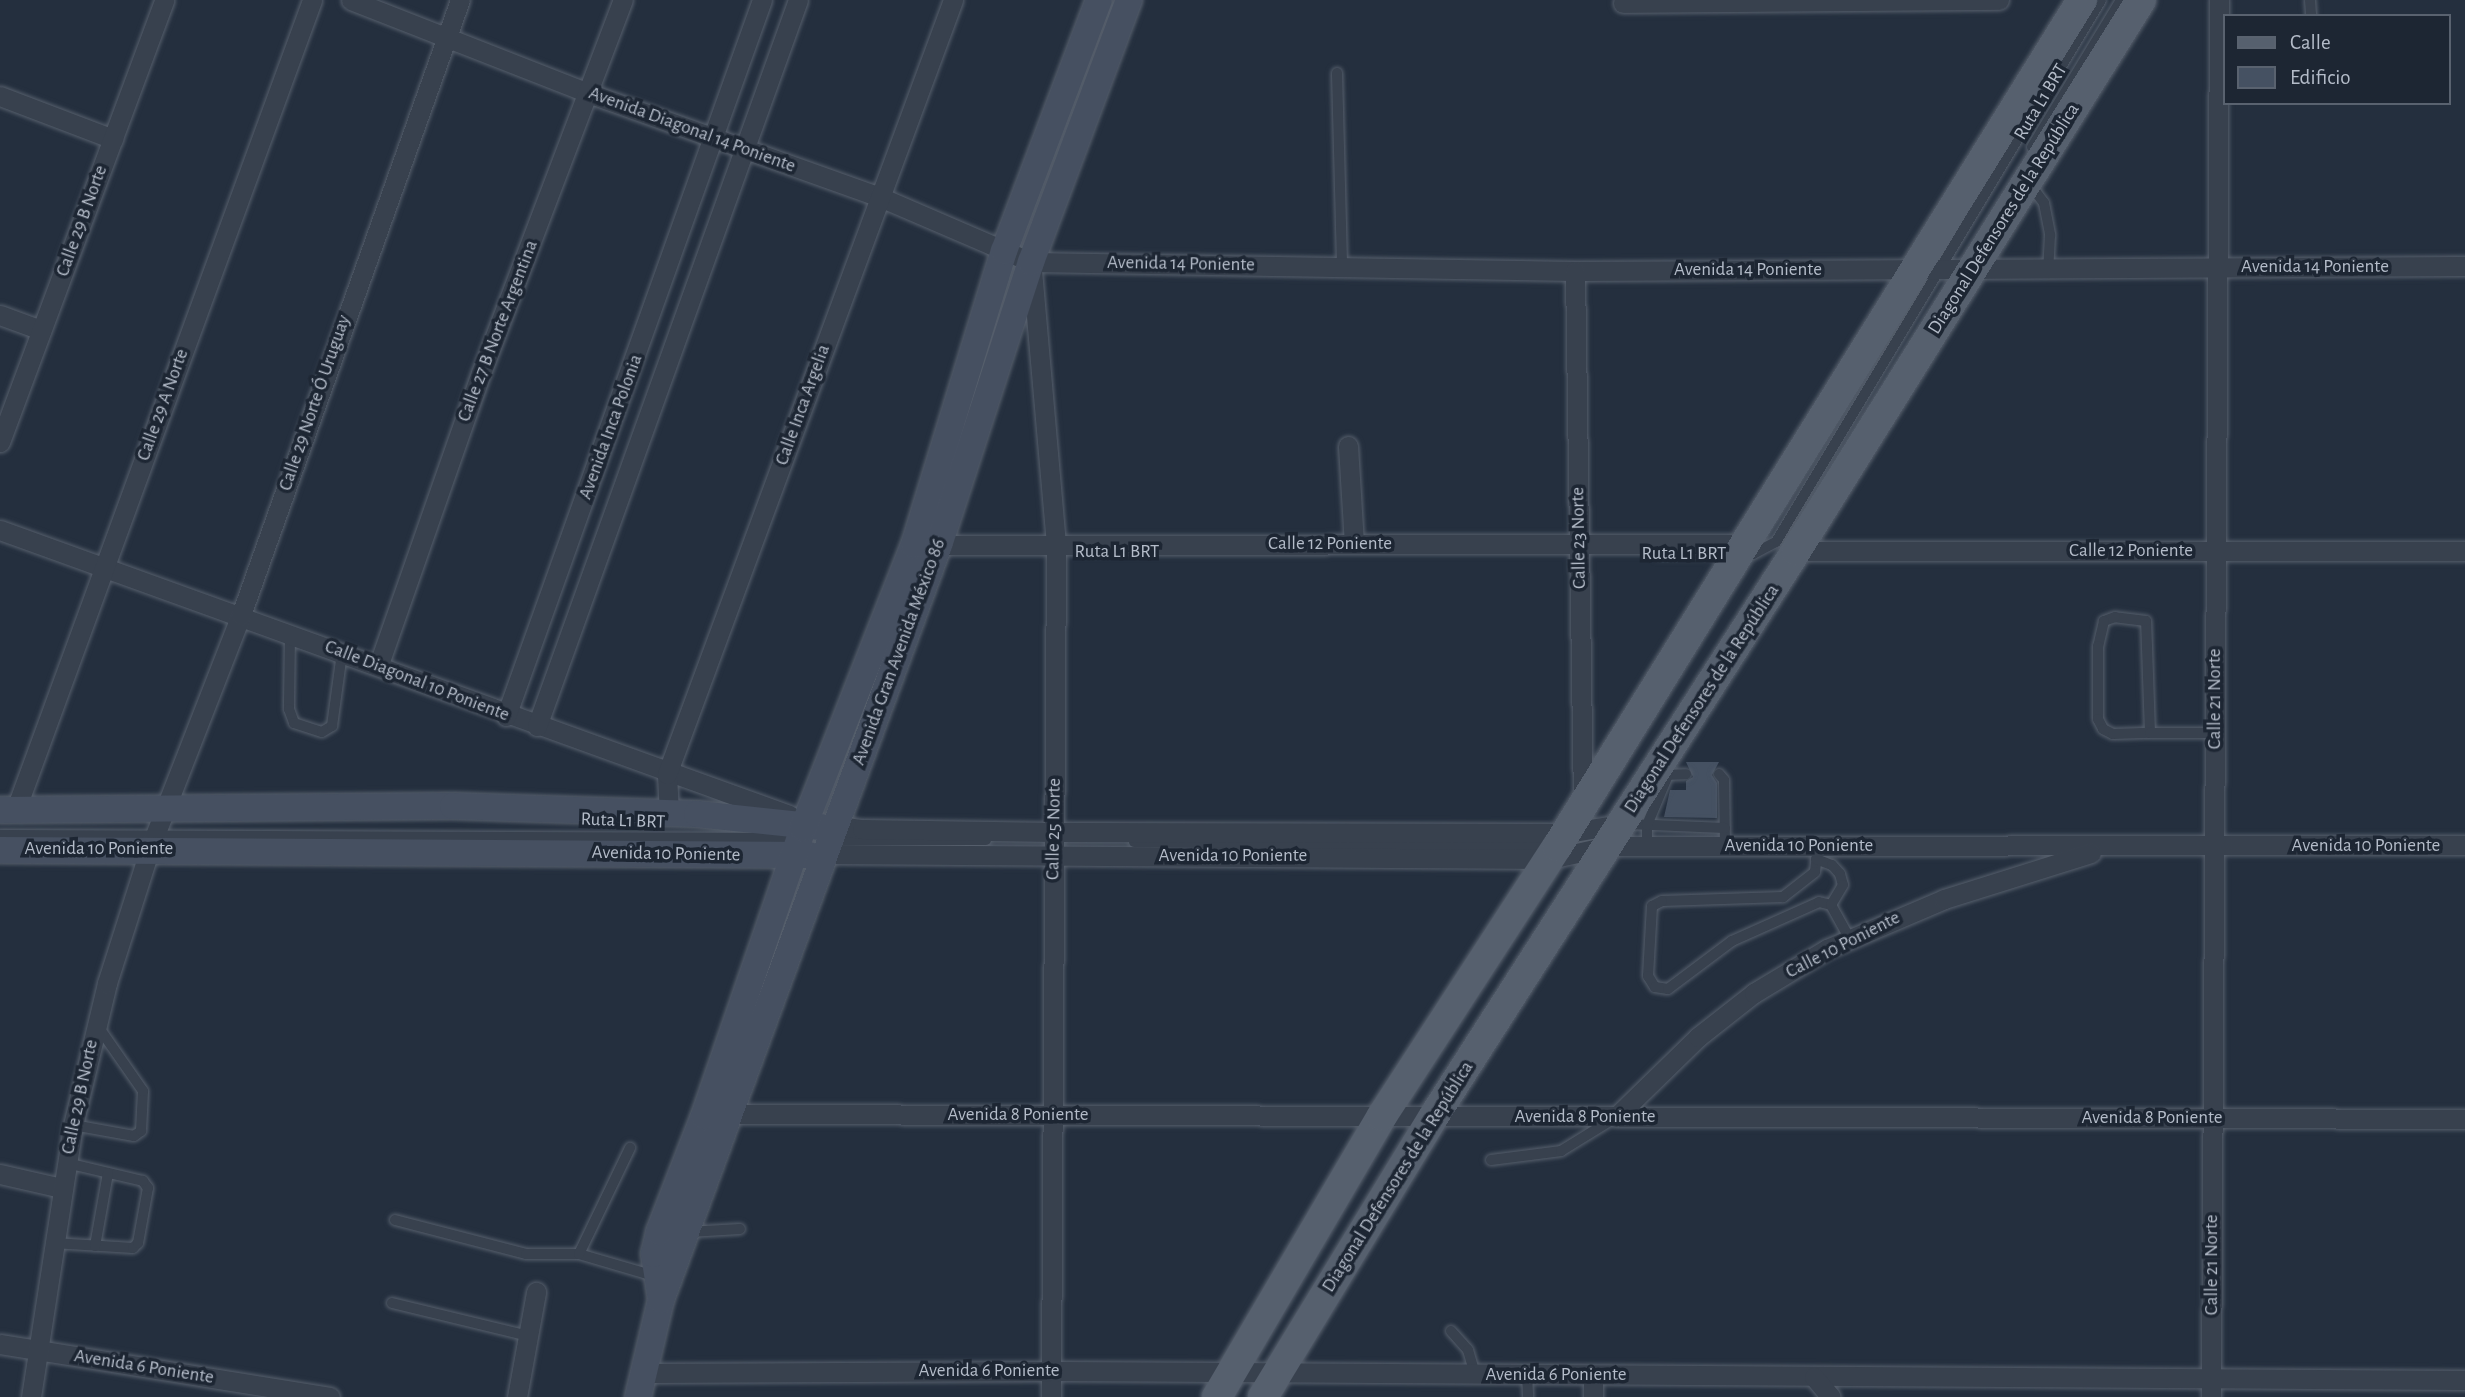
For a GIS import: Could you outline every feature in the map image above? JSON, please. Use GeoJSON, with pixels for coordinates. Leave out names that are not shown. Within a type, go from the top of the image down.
{"type":"FeatureCollection","features":[{"type":"Feature","properties":{"kind":"main road","name":"Diagonal Defensores de la República"},"geometry":{"type":"LineString","coordinates":[[1271,1385],[1434,1116],[1621,830],[1661,775],[1796,551],[1951,266],[2082,0]]}},
{"type":"Feature","properties":{"kind":"main road","name":"Diagonal Defensores de la República"},"geometry":{"type":"LineString","coordinates":[[1217,1397],[1234,1373],[1382,1116],[1558,846],[1743,549],[1951,266],[2025,173],[2141,0]]}},
{"type":"Feature","properties":{"kind":"street","name":"Calle 29 B Norte"},"geometry":{"type":"LineString","coordinates":[[0,442],[164,0]]}},
{"type":"Feature","properties":{"kind":"street","name":"Calle 29 A Norte"},"geometry":{"type":"LineString","coordinates":[[5,813],[103,567],[312,0]]}},
{"type":"Feature","properties":{"kind":"street","name":"Avenida Diagonal 14 Poniente"},"geometry":{"type":"LineString","coordinates":[[351,0],[446,34],[588,93],[880,197],[1031,262]]}},
{"type":"Feature","properties":{"kind":"street","name":"Calle 29 Norte Ó Uruguay"},"geometry":{"type":"LineString","coordinates":[[158,827],[241,615],[460,0]]}},
{"type":"Feature","properties":{"kind":"street","name":"Calle 27 B Norte Argentina"},"geometry":{"type":"LineString","coordinates":[[379,664],[481,373],[623,0]]}},
{"type":"Feature","properties":{"kind":"street","name":"Avenida Inca Polonia"},"geometry":{"type":"LineString","coordinates":[[506,716],[716,138],[762,0]]}},
{"type":"Feature","properties":{"kind":"street","name":"Avenida Inca Polonia"},"geometry":{"type":"LineString","coordinates":[[537,726],[798,0]]}},
{"type":"Feature","properties":{"kind":"street","name":"Calle Inca Argelia"},"geometry":{"type":"LineString","coordinates":[[668,813],[667,774],[953,0]]}},
{"type":"Feature","properties":{"kind":"street","name":"Avenida Gran Avenida México 86"},"geometry":{"type":"LineString","coordinates":[[930,549],[1004,251],[1099,0]]}},
{"type":"Feature","properties":{"kind":"street","name":"Avenida Gran Avenida México 86"},"geometry":{"type":"LineString","coordinates":[[663,1285],[659,1232],[814,833],[930,549],[1031,262],[1129,0]]}},
{"type":"Feature","properties":{"kind":"street"},"geometry":{"type":"LineString","coordinates":[[1623,3],[1999,0]]}},
{"type":"Feature","properties":{"kind":"street","name":"Calle 21 Norte"},"geometry":{"type":"LineString","coordinates":[[2211,1389],[2219,0]]}},
{"type":"Feature","properties":{"kind":"street"},"geometry":{"type":"LineString","coordinates":[[0,96],[113,139]]}},
{"type":"Feature","properties":{"kind":"street","name":"Avenida 14 Poniente"},"geometry":{"type":"LineString","coordinates":[[1031,262],[1575,271],[1951,266],[2465,266]]}},
{"type":"Feature","properties":{"kind":"street","name":"Calle 25 Norte"},"geometry":{"type":"LineString","coordinates":[[1031,262],[1056,548],[1051,1397]]}},
{"type":"Feature","properties":{"kind":"street","name":"Calle 23 Norte"},"geometry":{"type":"LineString","coordinates":[[1575,271],[1583,806]]}},
{"type":"Feature","properties":{"kind":"street"},"geometry":{"type":"LineString","coordinates":[[0,315],[41,330]]}},
{"type":"Feature","properties":{"kind":"street"},"geometry":{"type":"LineString","coordinates":[[1348,446],[1354,544]]}},
{"type":"Feature","properties":{"kind":"street","name":"Calle Diagonal 10 Poniente"},"geometry":{"type":"LineString","coordinates":[[0,530],[379,664],[506,716],[667,774],[814,833]]}},
{"type":"Feature","properties":{"kind":"street","name":"Calle 12 Poniente"},"geometry":{"type":"LineString","coordinates":[[930,549],[1354,544],[1578,549],[1743,549]]}},
{"type":"Feature","properties":{"kind":"street","name":"Calle 12 Poniente"},"geometry":{"type":"LineString","coordinates":[[1796,551],[2465,551]]}},
{"type":"Feature","properties":{"kind":"street","name":"Avenida 10 Poniente"},"geometry":{"type":"LineString","coordinates":[[5,813],[158,827],[814,833],[1054,842],[1558,846],[1621,830],[1647,846],[1725,837],[1817,853],[2112,847],[2465,845]]}},
{"type":"Feature","properties":{"kind":"street","name":"Avenida 10 Poniente"},"geometry":{"type":"LineString","coordinates":[[0,850],[158,827],[668,813],[814,833],[1054,842],[1558,846],[1621,830]]}},
{"type":"Feature","properties":{"kind":"street","name":"Calle 29 B Norte"},"geometry":{"type":"LineString","coordinates":[[31,1397],[61,1188],[73,1125],[96,1024],[158,827]]}},
{"type":"Feature","properties":{"kind":"street","name":"Avenida Gran Avenida México 86"},"geometry":{"type":"LineString","coordinates":[[642,1385],[663,1285],[688,1232],[731,1113],[814,833]]}},
{"type":"Feature","properties":{"kind":"street","name":"Calle 10 Poniente"},"geometry":{"type":"LineString","coordinates":[[1616,1117],[1698,1037],[1754,993],[1849,938],[1944,898],[2112,847]]}},
{"type":"Feature","properties":{"kind":"street","name":"Avenida 8 Poniente"},"geometry":{"type":"LineString","coordinates":[[704,1116],[731,1113],[2465,1119]]}},
{"type":"Feature","properties":{"kind":"street"},"geometry":{"type":"LineString","coordinates":[[0,1174],[61,1188]]}},
{"type":"Feature","properties":{"kind":"street"},"geometry":{"type":"LineString","coordinates":[[517,1397],[536,1292]]}},
{"type":"Feature","properties":{"kind":"street","name":"Avenida 6 Poniente"},"geometry":{"type":"LineString","coordinates":[[0,1344],[330,1397]]}},
{"type":"Feature","properties":{"kind":"street","name":"Avenida 6 Poniente"},"geometry":{"type":"LineString","coordinates":[[642,1385],[1051,1371],[1234,1373],[1271,1385],[1475,1374],[1814,1377],[2211,1389],[2465,1380]]}},
{"type":"Feature","properties":{"kind":"street"},"geometry":{"type":"LineString","coordinates":[[1592,1376],[1592,1397]]}},
{"type":"Feature","properties":{"kind":"street"},"geometry":{"type":"LineString","coordinates":[[1814,1377],[1831,1397]]}},
{"type":"Feature","properties":{"kind":"lane","name":"Ruta L1 BRT"},"geometry":{"type":"LineString","coordinates":[[1621,830],[1951,266],[2101,0]]}},
{"type":"Feature","properties":{"kind":"lane","name":"Ruta L1 BRT"},"geometry":{"type":"LineString","coordinates":[[2025,173],[2121,0]]}},
{"type":"Feature","properties":{"kind":"lane"},"geometry":{"type":"LineString","coordinates":[[1337,73],[1342,267]]}},
{"type":"Feature","properties":{"kind":"lane"},"geometry":{"type":"LineString","coordinates":[[2025,173],[2044,203],[2050,235],[2048,268]]}},
{"type":"Feature","properties":{"kind":"lane","name":"Ruta L1 BRT"},"geometry":{"type":"LineString","coordinates":[[1056,548],[1578,549]]}},
{"type":"Feature","properties":{"kind":"lane"},"geometry":{"type":"LineString","coordinates":[[2150,733],[2146,621],[2115,617],[2105,621],[2098,646],[2098,719],[2103,729],[2113,734],[2215,733]]}},
{"type":"Feature","properties":{"kind":"lane"},"geometry":{"type":"LineString","coordinates":[[290,633],[289,709],[294,723],[321,732],[332,726],[342,651]]}},
{"type":"Feature","properties":{"kind":"lane"},"geometry":{"type":"LineString","coordinates":[[1661,775],[1686,774]]}},
{"type":"Feature","properties":{"kind":"lane"},"geometry":{"type":"LineString","coordinates":[[1621,830],[1725,837],[1724,780],[1719,774]]}},
{"type":"Feature","properties":{"kind":"lane"},"geometry":{"type":"LineString","coordinates":[[0,835],[158,827]]}},
{"type":"Feature","properties":{"kind":"lane"},"geometry":{"type":"LineString","coordinates":[[1621,830],[1647,846]]}},
{"type":"Feature","properties":{"kind":"lane"},"geometry":{"type":"LineString","coordinates":[[1817,853],[1815,872],[1783,897],[1662,901],[1652,906],[1648,976],[1655,988],[1668,989],[1757,927],[1807,906],[1831,905]]}},
{"type":"Feature","properties":{"kind":"lane"},"geometry":{"type":"LineString","coordinates":[[1817,853],[1840,874],[1843,885],[1831,905]]}},
{"type":"Feature","properties":{"kind":"lane"},"geometry":{"type":"LineString","coordinates":[[1831,905],[1849,938]]}},
{"type":"Feature","properties":{"kind":"lane"},"geometry":{"type":"LineString","coordinates":[[73,1125],[134,1136],[141,1131],[143,1091],[96,1024]]}},
{"type":"Feature","properties":{"kind":"lane"},"geometry":{"type":"LineString","coordinates":[[1491,1160],[1561,1152],[1596,1134],[1616,1117]]}},
{"type":"Feature","properties":{"kind":"lane"},"geometry":{"type":"LineString","coordinates":[[579,1254],[630,1148]]}},
{"type":"Feature","properties":{"kind":"lane"},"geometry":{"type":"LineString","coordinates":[[54,1243],[133,1248],[138,1243],[148,1188],[143,1181],[66,1163]]}},
{"type":"Feature","properties":{"kind":"lane"},"geometry":{"type":"LineString","coordinates":[[95,1246],[108,1173]]}},
{"type":"Feature","properties":{"kind":"lane"},"geometry":{"type":"LineString","coordinates":[[395,1220],[526,1254],[579,1254],[663,1285]]}},
{"type":"Feature","properties":{"kind":"lane"},"geometry":{"type":"LineString","coordinates":[[688,1232],[740,1229]]}},
{"type":"Feature","properties":{"kind":"lane"},"geometry":{"type":"LineString","coordinates":[[392,1303],[528,1336]]}},
{"type":"Feature","properties":{"kind":"lane"},"geometry":{"type":"LineString","coordinates":[[1451,1331],[1468,1350],[1475,1374]]}},
{"type":"Feature","properties":{"kind":"lane"},"geometry":{"type":"LineString","coordinates":[[1527,1375],[1528,1397]]}},
{"type":"Feature","properties":{"kind":"building"},"geometry":{"type":"Polygon","coordinates":[[[1686,762],[1719,762],[1712,775],[1717,783],[1717,818],[1664,817],[1670,790],[1686,790],[1686,781],[1693,777],[1686,762]]]}}]}
